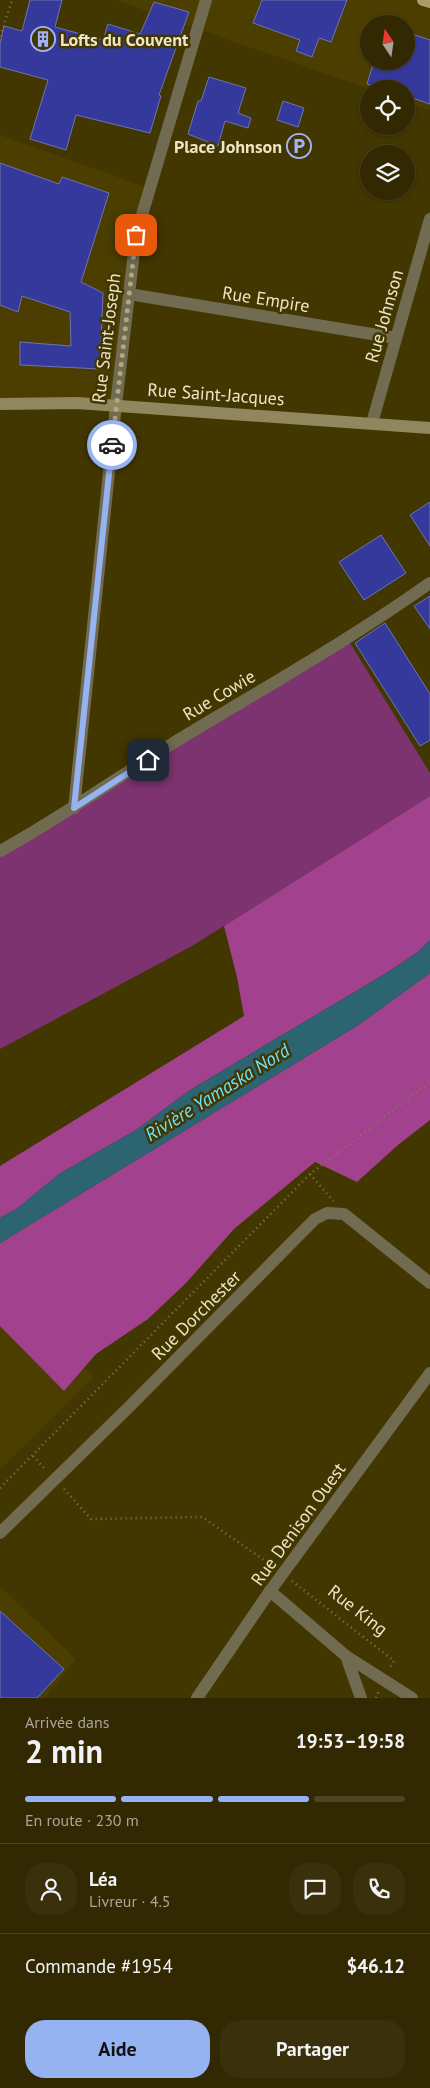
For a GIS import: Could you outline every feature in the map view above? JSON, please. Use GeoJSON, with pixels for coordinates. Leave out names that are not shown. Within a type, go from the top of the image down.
{"type":"FeatureCollection","features":[{"type":"Feature","properties":{"kind":"main road"},"geometry":{"type":"LineString","coordinates":[[423,0],[430,2]]}},
{"type":"Feature","properties":{"kind":"main road","name":"Rue Saint-Jacques"},"geometry":{"type":"LineString","coordinates":[[0,404],[77,403],[116,405],[430,428]]}},
{"type":"Feature","properties":{"kind":"street","name":"Rue Saint-Joseph"},"geometry":{"type":"LineString","coordinates":[[74,808],[116,405],[136,235],[206,0]]}},
{"type":"Feature","properties":{"kind":"street","name":"Rue Johnson"},"geometry":{"type":"LineString","coordinates":[[372,423],[396,338],[426,252],[430,219]]}},
{"type":"Feature","properties":{"kind":"street","name":"Rue Empire"},"geometry":{"type":"LineString","coordinates":[[129,294],[396,338]]}},
{"type":"Feature","properties":{"kind":"street","name":"Rue Cowie"},"geometry":{"type":"LineString","coordinates":[[0,851],[74,808],[163,750],[347,638],[430,583]]}},
{"type":"Feature","properties":{"kind":"street","name":"Rue Dorchester"},"geometry":{"type":"LineString","coordinates":[[0,1532],[129,1407],[315,1219],[327,1213],[344,1214]]}},
{"type":"Feature","properties":{"kind":"street"},"geometry":{"type":"LineString","coordinates":[[344,1214],[430,1283]]}},
{"type":"Feature","properties":{"kind":"street","name":"Rue Denison Ouest"},"geometry":{"type":"LineString","coordinates":[[197,1698],[270,1591],[430,1372]]}},
{"type":"Feature","properties":{"kind":"street"},"geometry":{"type":"LineString","coordinates":[[270,1591],[346,1656],[412,1698]]}},
{"type":"Feature","properties":{"kind":"street"},"geometry":{"type":"LineString","coordinates":[[346,1656],[361,1698]]}},
{"type":"Feature","properties":{"kind":"path"},"geometry":{"type":"LineString","coordinates":[[0,36],[12,0]]}},
{"type":"Feature","properties":{"kind":"path"},"geometry":{"type":"LineString","coordinates":[[0,1488],[310,1174],[430,1082]]}},
{"type":"Feature","properties":{"kind":"path"},"geometry":{"type":"LineString","coordinates":[[310,1174],[344,1214]]}},
{"type":"Feature","properties":{"kind":"path"},"geometry":{"type":"LineString","coordinates":[[33,1456],[91,1519],[202,1517],[283,1574]]}},
{"type":"Feature","properties":{"kind":"path","name":"Rue King"},"geometry":{"type":"LineString","coordinates":[[283,1574],[394,1660],[382,1679]]}},
{"type":"Feature","properties":{"kind":"shaded area"},"geometry":{"type":"Polygon","coordinates":[[[115,0],[430,0],[430,110],[415,105],[415,80],[360,80],[360,86],[115,0]]]}},
{"type":"Feature","properties":{"kind":"shaded area"},"geometry":{"type":"Polygon","coordinates":[[[0,135],[149,188],[116,405],[0,406],[0,135]]]}},
{"type":"Feature","properties":{"kind":"shaded area"},"geometry":{"type":"Polygon","coordinates":[[[347,638],[430,773],[430,796],[192,946],[0,1049],[0,851],[347,638]]]}},
{"type":"Feature","properties":{"kind":"shaded area"},"geometry":{"type":"Polygon","coordinates":[[[430,796],[430,940],[418,952],[388,972],[190,1090],[136,1130],[59,1174],[18,1208],[0,1218],[0,1166],[244,1016],[237,977],[224,926],[430,796]]]}},
{"type":"Feature","properties":{"kind":"shaded area"},"geometry":{"type":"Polygon","coordinates":[[[430,973],[430,1120],[398,1145],[357,1182],[315,1162],[234,1229],[185,1284],[148,1319],[96,1354],[64,1391],[0,1326],[0,1243],[360,1024],[430,973]]]}},
{"type":"Feature","properties":{"kind":"shaded area"},"geometry":{"type":"Polygon","coordinates":[[[0,1293],[94,1377],[0,1470],[0,1293]]]}},
{"type":"Feature","properties":{"kind":"shaded area"},"geometry":{"type":"Polygon","coordinates":[[[0,1586],[76,1659],[45,1698],[0,1698],[0,1586]]]}},
{"type":"Feature","properties":{"kind":"water","name":"Rivière Yamaska Nord"},"geometry":{"type":"Polygon","coordinates":[[[430,940],[430,973],[360,1024],[0,1243],[0,1218],[18,1208],[59,1174],[136,1130],[190,1090],[388,972],[418,952],[430,940]]]}},
{"type":"Feature","properties":{"kind":"building"},"geometry":{"type":"Polygon","coordinates":[[[30,0],[62,0],[55,27],[103,40],[108,24],[140,34],[154,2],[189,12],[159,95],[161,96],[150,133],[76,115],[66,150],[30,139],[48,80],[0,67],[0,43],[4,26],[22,31],[30,0]]]}},
{"type":"Feature","properties":{"kind":"building"},"geometry":{"type":"Polygon","coordinates":[[[262,0],[347,0],[331,42],[319,38],[312,57],[296,51],[300,40],[253,23],[262,0]]]}},
{"type":"Feature","properties":{"kind":"building"},"geometry":{"type":"Polygon","coordinates":[[[415,35],[430,40],[430,104],[415,99],[415,80],[368,80],[371,70],[415,70],[415,35]]]}},
{"type":"Feature","properties":{"kind":"building"},"geometry":{"type":"Polygon","coordinates":[[[209,77],[246,88],[238,113],[251,118],[248,128],[225,121],[218,146],[188,134],[198,101],[201,101],[209,77]]]}},
{"type":"Feature","properties":{"kind":"building"},"geometry":{"type":"Polygon","coordinates":[[[283,101],[304,108],[298,127],[277,120],[283,101]]]}},
{"type":"Feature","properties":{"kind":"building"},"geometry":{"type":"Polygon","coordinates":[[[0,163],[59,184],[62,177],[109,193],[81,282],[103,293],[100,369],[20,365],[20,342],[71,346],[70,312],[22,296],[18,312],[0,305],[0,163]]]}},
{"type":"Feature","properties":{"kind":"building"},"geometry":{"type":"Polygon","coordinates":[[[430,502],[430,546],[410,515],[430,502]]]}},
{"type":"Feature","properties":{"kind":"building"},"geometry":{"type":"Polygon","coordinates":[[[381,535],[406,573],[364,600],[339,562],[381,535]]]}},
{"type":"Feature","properties":{"kind":"building"},"geometry":{"type":"Polygon","coordinates":[[[430,596],[430,629],[414,606],[430,596]]]}},
{"type":"Feature","properties":{"kind":"building"},"geometry":{"type":"Polygon","coordinates":[[[385,623],[430,694],[430,740],[420,746],[355,643],[385,623]]]}},
{"type":"Feature","properties":{"kind":"building"},"geometry":{"type":"Polygon","coordinates":[[[0,1611],[64,1669],[37,1698],[0,1698],[0,1611]]]}},
{"type":"Feature","properties":{"kind":"way so far"},"geometry":{"type":"LineString","coordinates":[[112,445],[136,235]]}},
{"type":"Feature","properties":{"kind":"place","name":"Lofts du Couvent"},"geometry":{"type":"Point","coordinates":[43,39]}},
{"type":"Feature","properties":{"kind":"place","name":"Place Johnson"},"geometry":{"type":"Point","coordinates":[299,146]}},
{"type":"Feature","properties":{"kind":"route"},"geometry":{"type":"LineString","coordinates":[[112,445],[74,808],[148,760]]}}]}
